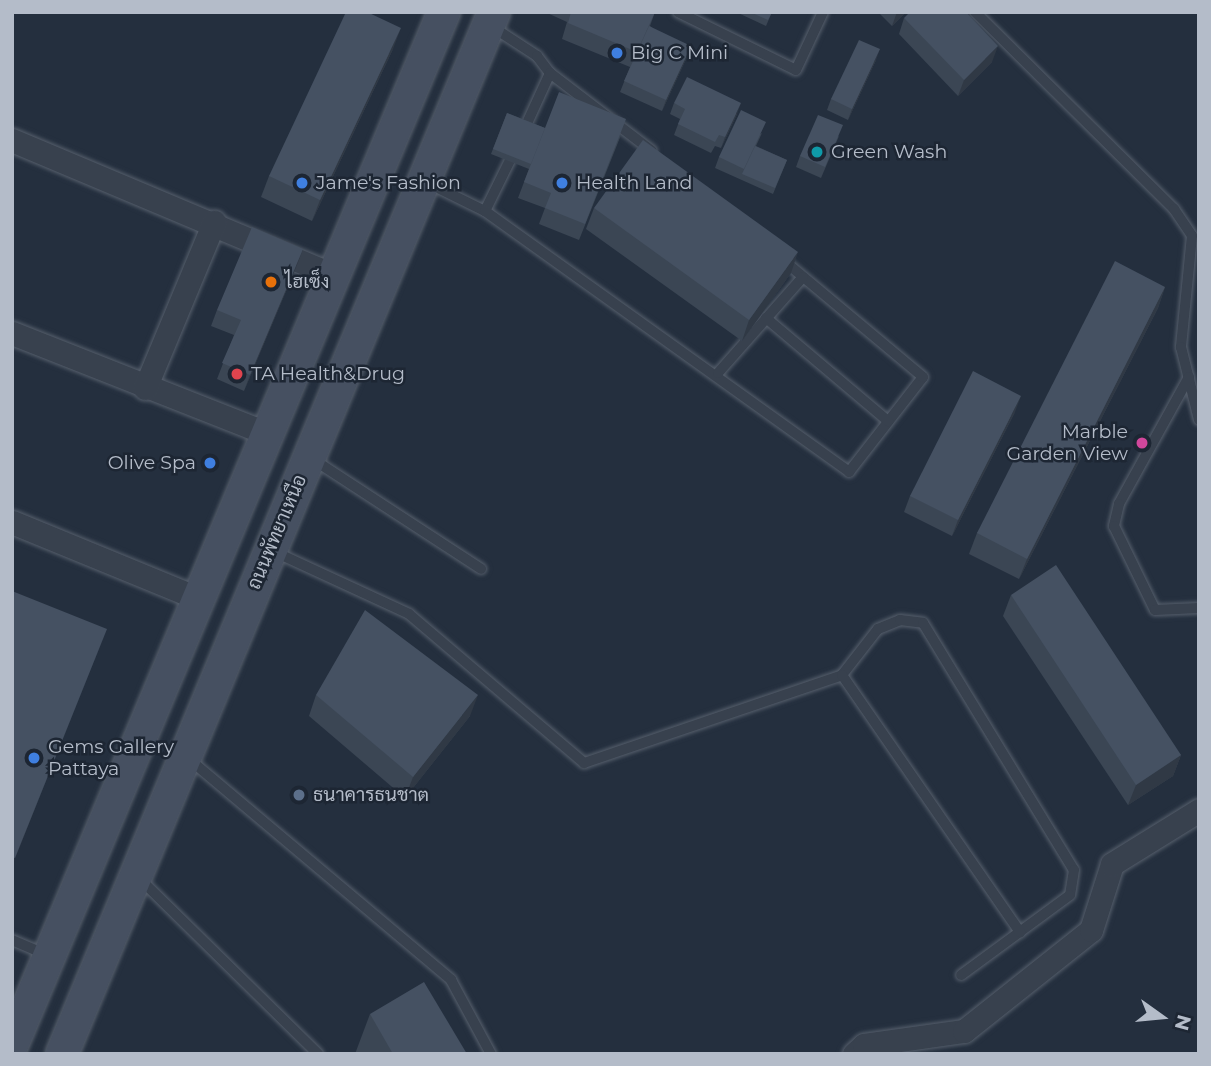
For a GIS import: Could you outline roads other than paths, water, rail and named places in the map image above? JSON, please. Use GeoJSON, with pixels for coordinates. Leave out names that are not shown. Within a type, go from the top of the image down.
{"type":"FeatureCollection","features":[{"type":"Feature","properties":{"kind":"main road"},"geometry":{"type":"LineString","coordinates":[[14,1033],[49,956],[331,274],[444,12]]}},
{"type":"Feature","properties":{"kind":"main road","name":"ถนนพัทยาเหนือ"},"geometry":{"type":"LineString","coordinates":[[62,1054],[184,754],[491,19]]}},
{"type":"Feature","properties":{"kind":"street"},"geometry":{"type":"LineString","coordinates":[[12,140],[214,222],[331,274]]}},
{"type":"Feature","properties":{"kind":"street"},"geometry":{"type":"LineString","coordinates":[[145,388],[214,222]]}},
{"type":"Feature","properties":{"kind":"street"},"geometry":{"type":"LineString","coordinates":[[12,333],[145,388],[266,433]]}},
{"type":"Feature","properties":{"kind":"street"},"geometry":{"type":"LineString","coordinates":[[12,522],[197,598]]}},
{"type":"Feature","properties":{"kind":"street"},"geometry":{"type":"LineString","coordinates":[[854,1054],[864,1045],[964,1031],[1091,930],[1112,864],[1199,810]]}},
{"type":"Feature","properties":{"kind":"lane"},"geometry":{"type":"LineString","coordinates":[[678,12],[796,70],[823,12]]}},
{"type":"Feature","properties":{"kind":"lane"},"geometry":{"type":"LineString","coordinates":[[975,12],[1174,209],[1192,236],[1181,346],[1199,420]]}},
{"type":"Feature","properties":{"kind":"lane"},"geometry":{"type":"LineString","coordinates":[[491,19],[537,56],[550,73],[664,162]]}},
{"type":"Feature","properties":{"kind":"lane"},"geometry":{"type":"LineString","coordinates":[[485,211],[550,73]]}},
{"type":"Feature","properties":{"kind":"lane"},"geometry":{"type":"LineString","coordinates":[[424,180],[485,211],[718,373],[849,472],[923,376],[771,251]]}},
{"type":"Feature","properties":{"kind":"lane"},"geometry":{"type":"LineString","coordinates":[[718,373],[803,277]]}},
{"type":"Feature","properties":{"kind":"lane"},"geometry":{"type":"LineString","coordinates":[[766,318],[888,421]]}},
{"type":"Feature","properties":{"kind":"lane"},"geometry":{"type":"LineString","coordinates":[[1189,376],[1119,504],[1114,526],[1155,610],[1199,608]]}},
{"type":"Feature","properties":{"kind":"lane"},"geometry":{"type":"LineString","coordinates":[[308,456],[481,569]]}},
{"type":"Feature","properties":{"kind":"lane"},"geometry":{"type":"LineString","coordinates":[[269,550],[409,614],[584,762],[842,675],[878,629],[901,620],[923,624],[1074,870],[1070,895],[961,975]]}},
{"type":"Feature","properties":{"kind":"lane"},"geometry":{"type":"LineString","coordinates":[[842,675],[1020,932]]}},
{"type":"Feature","properties":{"kind":"lane"},"geometry":{"type":"LineString","coordinates":[[184,754],[451,981],[491,1054]]}},
{"type":"Feature","properties":{"kind":"lane"},"geometry":{"type":"LineString","coordinates":[[135,873],[318,1054]]}},
{"type":"Feature","properties":{"kind":"lane"},"geometry":{"type":"LineString","coordinates":[[12,940],[49,956]]}},
{"type":"Feature","properties":{"kind":"place","name":"Big C Mini"},"geometry":{"type":"Point","coordinates":[617,53]}},
{"type":"Feature","properties":{"kind":"place","name":"Green Wash"},"geometry":{"type":"Point","coordinates":[817,152]}},
{"type":"Feature","properties":{"kind":"place","name":"Jame's Fashion"},"geometry":{"type":"Point","coordinates":[302,183]}},
{"type":"Feature","properties":{"kind":"place","name":"Health Land"},"geometry":{"type":"Point","coordinates":[562,183]}},
{"type":"Feature","properties":{"kind":"place","name":"ไฮเซ็ง"},"geometry":{"type":"Point","coordinates":[271,282]}},
{"type":"Feature","properties":{"kind":"place","name":"TA Health&Drug"},"geometry":{"type":"Point","coordinates":[237,374]}},
{"type":"Feature","properties":{"kind":"place","name":"Marble Garden View"},"geometry":{"type":"Point","coordinates":[1142,443]}},
{"type":"Feature","properties":{"kind":"place","name":"Olive Spa"},"geometry":{"type":"Point","coordinates":[210,463]}},
{"type":"Feature","properties":{"kind":"place","name":"Gems Gallery Pattaya"},"geometry":{"type":"Point","coordinates":[34,758]}},
{"type":"Feature","properties":{"kind":"place","name":"ธนาคารธนชาต"},"geometry":{"type":"Point","coordinates":[299,795]}}]}
